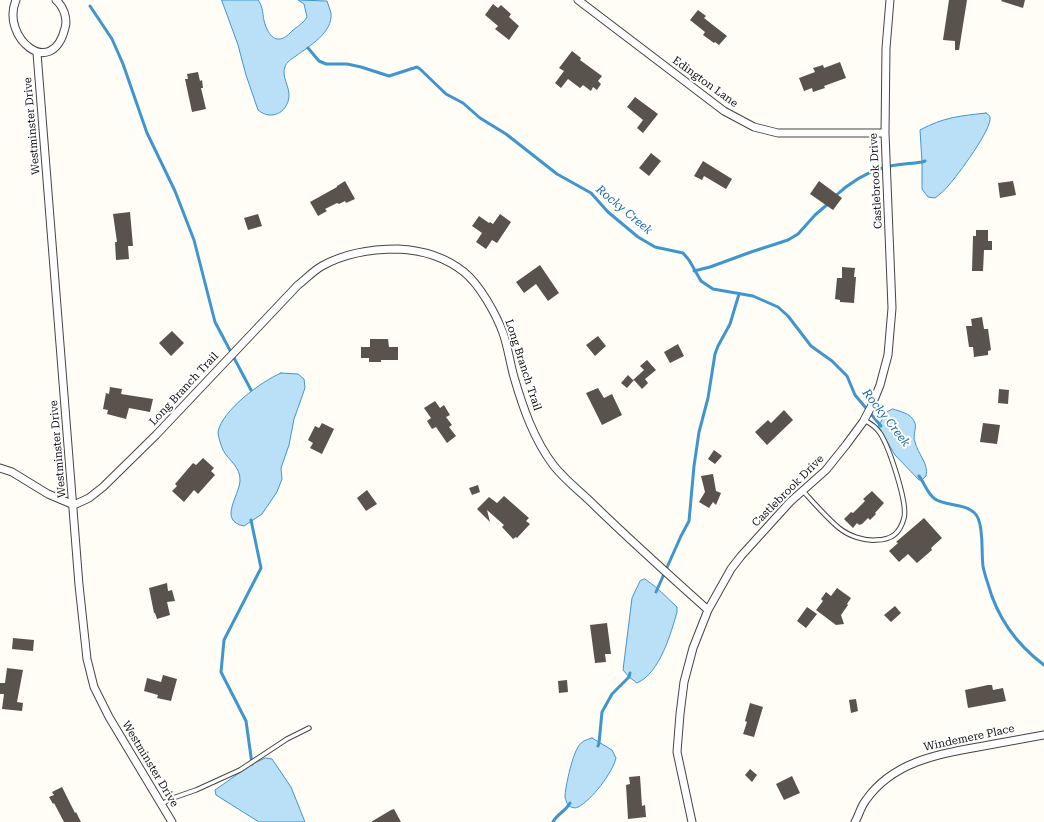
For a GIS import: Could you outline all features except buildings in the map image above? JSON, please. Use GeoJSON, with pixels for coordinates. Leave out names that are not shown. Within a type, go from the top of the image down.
{"type":"FeatureCollection","features":[{"type":"Feature","properties":{"kind":"street"},"geometry":{"type":"LineString","coordinates":[[6,20],[6,15],[11,5],[16,0]]}},
{"type":"Feature","properties":{"kind":"street"},"geometry":{"type":"LineString","coordinates":[[16,45],[26,51],[37,53],[48,50],[57,44],[63,35],[66,24],[65,13],[60,3],[56,0]]}},
{"type":"Feature","properties":{"kind":"street","name":"Edington Lane"},"geometry":{"type":"LineString","coordinates":[[578,0],[724,111],[754,127],[778,133],[885,133]]}},
{"type":"Feature","properties":{"kind":"street","name":"Castlebrook Drive"},"geometry":{"type":"LineString","coordinates":[[692,822],[677,752],[684,682],[693,648],[708,610],[731,569],[741,556],[761,533],[826,470],[864,420],[880,385],[888,356],[892,308],[885,133],[886,48],[890,0]]}},
{"type":"Feature","properties":{"kind":"street","name":"Westminster Drive"},"geometry":{"type":"LineString","coordinates":[[37,53],[74,505],[79,586],[87,659],[94,687],[109,717],[172,822]]}},
{"type":"Feature","properties":{"kind":"street","name":"Long Branch Trail"},"geometry":{"type":"LineString","coordinates":[[74,505],[88,498],[114,476],[156,435],[298,285],[320,267],[337,259],[358,253],[382,249],[412,250],[440,258],[464,272],[478,288],[503,333],[514,377],[526,414],[538,441],[555,466],[604,515],[708,610]]}},
{"type":"Feature","properties":{"kind":"street"},"geometry":{"type":"LineString","coordinates":[[0,468],[12,472],[48,494],[74,505]]}},
{"type":"Feature","properties":{"kind":"street","name":"Windemere Place"},"geometry":{"type":"LineString","coordinates":[[855,822],[865,800],[879,785],[896,771],[917,761],[941,754],[1044,735]]}},
{"type":"Feature","properties":{"kind":"lane"},"geometry":{"type":"LineString","coordinates":[[803,491],[840,529],[855,537],[872,541],[886,540],[898,533],[905,517],[904,504],[896,470],[880,433],[870,423],[864,420]]}},
{"type":"Feature","properties":{"kind":"lane"},"geometry":{"type":"LineString","coordinates":[[162,804],[170,799],[196,790],[240,770],[287,739],[309,728]]}},
{"type":"Feature","properties":{"kind":"water"},"geometry":{"type":"Polygon","coordinates":[[[222,0],[258,0],[269,33],[272,37],[279,39],[287,36],[307,17],[304,4],[298,0],[327,1],[331,13],[331,20],[328,27],[319,38],[286,65],[284,74],[289,97],[288,103],[278,114],[268,115],[258,110],[238,45],[222,0]]]}},
{"type":"Feature","properties":{"kind":"water"},"geometry":{"type":"Polygon","coordinates":[[[986,113],[990,117],[986,131],[966,162],[942,192],[935,198],[928,197],[922,189],[920,130],[937,122],[960,116],[986,113]]]}},
{"type":"Feature","properties":{"kind":"water"},"geometry":{"type":"Polygon","coordinates":[[[281,373],[298,374],[304,379],[305,388],[294,419],[289,445],[281,468],[282,479],[277,492],[262,514],[244,526],[236,523],[232,519],[232,507],[239,487],[240,476],[223,450],[218,432],[221,423],[244,397],[264,382],[281,373]]]}},
{"type":"Feature","properties":{"kind":"water"},"geometry":{"type":"Polygon","coordinates":[[[893,409],[908,414],[915,423],[914,439],[925,463],[927,472],[926,476],[922,480],[919,480],[895,455],[878,426],[887,412],[893,409]]]}},
{"type":"Feature","properties":{"kind":"water"},"geometry":{"type":"Polygon","coordinates":[[[645,579],[677,607],[677,612],[668,641],[658,662],[645,678],[637,683],[623,670],[632,598],[640,581],[645,579]]]}},
{"type":"Feature","properties":{"kind":"water"},"geometry":{"type":"Polygon","coordinates":[[[592,738],[612,750],[616,758],[611,771],[595,793],[583,804],[577,808],[573,808],[568,806],[565,797],[571,765],[575,753],[581,743],[592,738]]]}},
{"type":"Feature","properties":{"kind":"water"},"geometry":{"type":"Polygon","coordinates":[[[266,758],[272,759],[291,787],[305,822],[259,822],[216,795],[215,790],[252,764],[266,758]]]}},
{"type":"Feature","properties":{"kind":"waterway"},"geometry":{"type":"LineString","coordinates":[[90,6],[112,39],[123,64],[147,133],[175,191],[194,240],[215,322],[251,390]]}},
{"type":"Feature","properties":{"kind":"waterway","name":"Rocky Creek"},"geometry":{"type":"LineString","coordinates":[[308,48],[319,61],[326,64],[347,64],[389,76],[417,67],[446,94],[463,103],[480,118],[506,134],[557,174],[591,193],[608,212],[638,237],[655,247],[683,253],[689,260],[701,281],[713,289],[753,296],[778,307],[788,316],[811,346],[832,361],[847,376],[855,395],[881,426]]}},
{"type":"Feature","properties":{"kind":"waterway"},"geometry":{"type":"LineString","coordinates":[[834,197],[856,180],[876,170],[925,161]]}},
{"type":"Feature","properties":{"kind":"waterway"},"geometry":{"type":"LineString","coordinates":[[694,271],[710,267],[788,240],[798,234],[815,215],[829,203]]}},
{"type":"Feature","properties":{"kind":"waterway"},"geometry":{"type":"LineString","coordinates":[[656,592],[689,521],[699,432],[708,398],[715,354],[730,324],[739,294]]}},
{"type":"Feature","properties":{"kind":"waterway","name":"Rocky Creek"},"geometry":{"type":"LineString","coordinates":[[919,476],[932,497],[935,499],[970,509],[975,513],[980,523],[982,535],[983,568],[997,608],[1002,619],[1016,639],[1044,665]]}},
{"type":"Feature","properties":{"kind":"waterway"},"geometry":{"type":"LineString","coordinates":[[251,520],[261,568],[224,640],[221,672],[246,721],[252,764]]}},
{"type":"Feature","properties":{"kind":"waterway"},"geometry":{"type":"LineString","coordinates":[[598,746],[602,712],[612,694],[629,677],[630,673]]}},
{"type":"Feature","properties":{"kind":"waterway"},"geometry":{"type":"LineString","coordinates":[[553,822],[570,803]]}}]}
